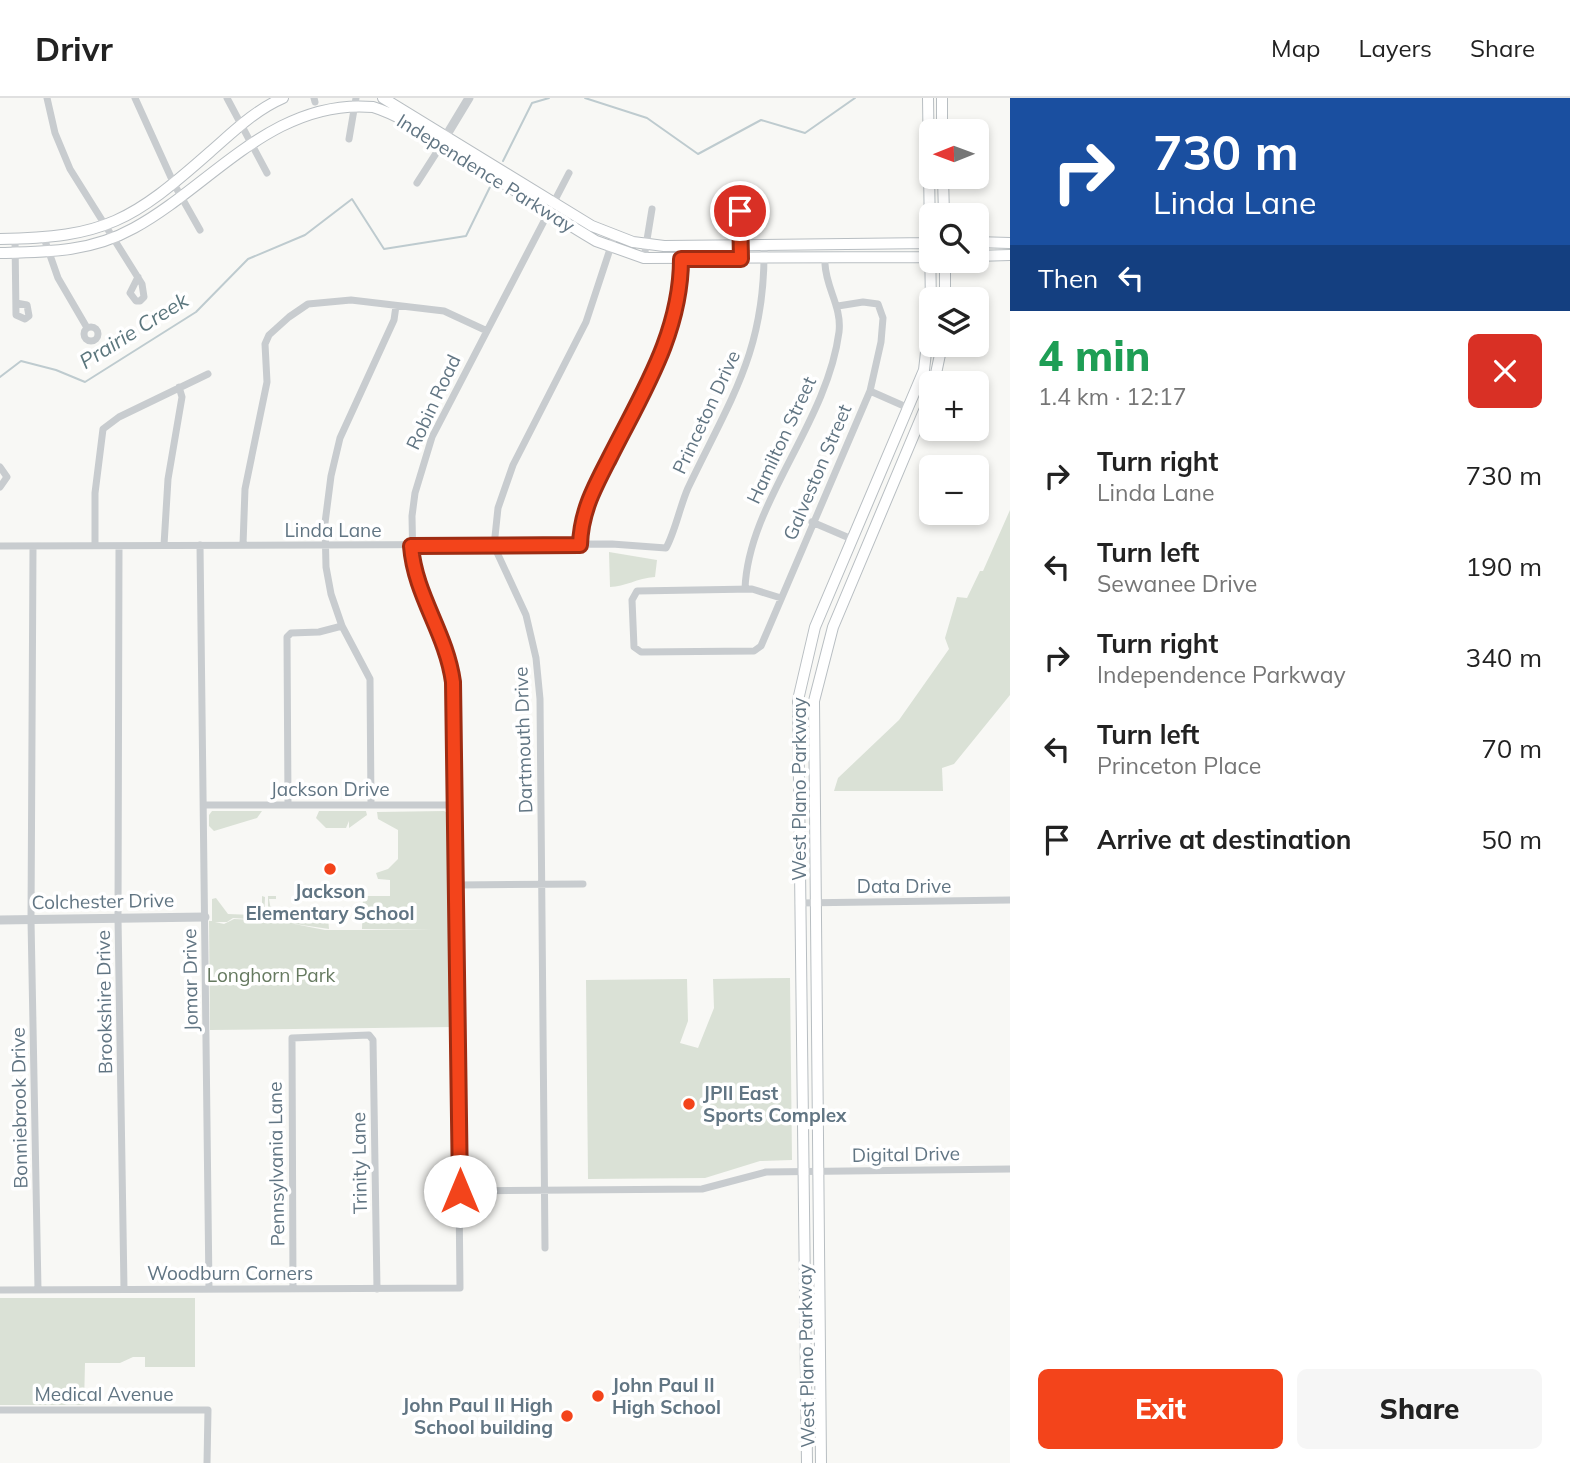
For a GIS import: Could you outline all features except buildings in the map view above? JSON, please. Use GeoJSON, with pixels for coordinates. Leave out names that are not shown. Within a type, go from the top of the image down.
{"type":"FeatureCollection","features":[{"type":"Feature","properties":{"kind":"main road"},"geometry":{"type":"LineString","coordinates":[[0,239],[73,236],[124,219],[174,184],[242,124],[283,98]]}},
{"type":"Feature","properties":{"kind":"main road","name":"West Plano Parkway"},"geometry":{"type":"LineString","coordinates":[[928,98],[929,119]]}},
{"type":"Feature","properties":{"kind":"main road"},"geometry":{"type":"LineString","coordinates":[[942,98],[942,119]]}},
{"type":"Feature","properties":{"kind":"main road","name":"Independence Parkway"},"geometry":{"type":"LineString","coordinates":[[0,253],[77,250],[112,239],[144,222],[181,196],[248,137],[284,112],[314,100],[356,100],[379,101],[444,139],[550,206],[610,249],[644,258],[681,259],[919,257]]}},
{"type":"Feature","properties":{"kind":"main road","name":"Independence Parkway"},"geometry":{"type":"LineString","coordinates":[[550,206],[614,237],[646,245],[919,243]]}},
{"type":"Feature","properties":{"kind":"main road"},"geometry":{"type":"LineString","coordinates":[[989,242],[1010,243]]}},
{"type":"Feature","properties":{"kind":"main road"},"geometry":{"type":"LineString","coordinates":[[989,255],[1010,254]]}},
{"type":"Feature","properties":{"kind":"main road","name":"West Plano Parkway"},"geometry":{"type":"LineString","coordinates":[[807,1463],[797,727],[803,672],[816,627],[921,381],[931,308],[931,273]]}},
{"type":"Feature","properties":{"kind":"main road","name":"West Plano Parkway"},"geometry":{"type":"LineString","coordinates":[[821,1463],[813,730],[818,675],[833,627],[919,423]]}},
{"type":"Feature","properties":{"kind":"main road"},"geometry":{"type":"LineString","coordinates":[[802,1044],[817,1044]]}},
{"type":"Feature","properties":{"kind":"street"},"geometry":{"type":"LineString","coordinates":[[47,98],[61,151],[104,226],[138,277]]}},
{"type":"Feature","properties":{"kind":"street"},"geometry":{"type":"LineString","coordinates":[[135,98],[174,184],[200,230]]}},
{"type":"Feature","properties":{"kind":"street"},"geometry":{"type":"LineString","coordinates":[[227,98],[267,173]]}},
{"type":"Feature","properties":{"kind":"street"},"geometry":{"type":"LineString","coordinates":[[417,183],[469,98]]}},
{"type":"Feature","properties":{"kind":"street"},"geometry":{"type":"LineString","coordinates":[[349,139],[356,100]]}},
{"type":"Feature","properties":{"kind":"street","name":"Robin Road"},"geometry":{"type":"LineString","coordinates":[[460,1288],[454,708],[449,657],[440,630],[416,582],[411,546],[413,505],[422,461],[485,330],[569,173]]}},
{"type":"Feature","properties":{"kind":"street"},"geometry":{"type":"LineString","coordinates":[[644,258],[652,209]]}},
{"type":"Feature","properties":{"kind":"street"},"geometry":{"type":"LineString","coordinates":[[740,211],[741,259]]}},
{"type":"Feature","properties":{"kind":"street"},"geometry":{"type":"LineString","coordinates":[[494,546],[498,508],[505,483],[586,322],[614,237]]}},
{"type":"Feature","properties":{"kind":"street"},"geometry":{"type":"LineString","coordinates":[[44,238],[61,285],[86,326]]}},
{"type":"Feature","properties":{"kind":"street"},"geometry":{"type":"LineString","coordinates":[[15,239],[16,303]]}},
{"type":"Feature","properties":{"kind":"street","name":"Princeton Drive"},"geometry":{"type":"LineString","coordinates":[[666,548],[680,505],[748,364],[760,318],[764,245]]}},
{"type":"Feature","properties":{"kind":"street"},"geometry":{"type":"LineString","coordinates":[[580,545],[586,506],[673,325],[680,294],[681,246]]}},
{"type":"Feature","properties":{"kind":"street","name":"Hamilton Street"},"geometry":{"type":"LineString","coordinates":[[745,589],[746,568],[753,542],[822,396],[837,345],[838,306],[825,264]]}},
{"type":"Feature","properties":{"kind":"street"},"geometry":{"type":"LineString","coordinates":[[243,545],[245,489],[267,382],[265,344],[269,335],[299,309],[315,302],[351,300],[444,311],[485,330]]}},
{"type":"Feature","properties":{"kind":"street","name":"Galveston Street"},"geometry":{"type":"LineString","coordinates":[[745,589],[641,590],[634,593],[633,643],[636,649],[666,652],[759,648],[870,391],[881,342],[883,318],[878,304],[863,302],[838,306]]}},
{"type":"Feature","properties":{"kind":"street"},"geometry":{"type":"LineString","coordinates":[[370,805],[370,679],[362,659],[342,626],[327,581],[328,497],[340,438],[394,320],[396,306]]}},
{"type":"Feature","properties":{"kind":"street"},"geometry":{"type":"LineString","coordinates":[[95,545],[95,493],[103,429],[119,417],[208,374]]}},
{"type":"Feature","properties":{"kind":"street"},"geometry":{"type":"LineString","coordinates":[[164,545],[168,479],[182,397],[179,387]]}},
{"type":"Feature","properties":{"kind":"street"},"geometry":{"type":"LineString","coordinates":[[870,391],[904,406]]}},
{"type":"Feature","properties":{"kind":"street"},"geometry":{"type":"LineString","coordinates":[[0,467],[7,477],[0,487]]}},
{"type":"Feature","properties":{"kind":"street"},"geometry":{"type":"LineString","coordinates":[[812,522],[847,537]]}},
{"type":"Feature","properties":{"kind":"street","name":"Jomar Drive"},"geometry":{"type":"LineString","coordinates":[[200,545],[209,1289]]}},
{"type":"Feature","properties":{"kind":"street","name":"Linda Lane"},"geometry":{"type":"LineString","coordinates":[[0,546],[580,545],[666,548]]}},
{"type":"Feature","properties":{"kind":"street","name":"Brookshire Drive"},"geometry":{"type":"LineString","coordinates":[[119,546],[118,918],[124,1289]]}},
{"type":"Feature","properties":{"kind":"street","name":"Dartmouth Drive"},"geometry":{"type":"LineString","coordinates":[[494,546],[526,615],[536,658],[540,699],[545,1248]]}},
{"type":"Feature","properties":{"kind":"street","name":"Bonniebrook Drive"},"geometry":{"type":"LineString","coordinates":[[33,547],[31,919],[38,1290]]}},
{"type":"Feature","properties":{"kind":"street"},"geometry":{"type":"LineString","coordinates":[[745,589],[781,598]]}},
{"type":"Feature","properties":{"kind":"street"},"geometry":{"type":"LineString","coordinates":[[288,804],[287,637],[291,633],[319,632],[342,626]]}},
{"type":"Feature","properties":{"kind":"street","name":"Jackson Drive"},"geometry":{"type":"LineString","coordinates":[[205,805],[456,805]]}},
{"type":"Feature","properties":{"kind":"street"},"geometry":{"type":"LineString","coordinates":[[457,885],[583,884]]}},
{"type":"Feature","properties":{"kind":"street","name":"Data Drive"},"geometry":{"type":"LineString","coordinates":[[799,903],[1010,900]]}},
{"type":"Feature","properties":{"kind":"street","name":"Colchester Drive"},"geometry":{"type":"LineString","coordinates":[[0,920],[205,917]]}},
{"type":"Feature","properties":{"kind":"street","name":"Trinity Lane"},"geometry":{"type":"LineString","coordinates":[[292,1038],[372,1036],[377,1289]]}},
{"type":"Feature","properties":{"kind":"street","name":"Pennsylvania Lane"},"geometry":{"type":"LineString","coordinates":[[292,1038],[293,1289]]}},
{"type":"Feature","properties":{"kind":"street","name":"Digital Drive"},"geometry":{"type":"LineString","coordinates":[[803,1171],[1010,1169]]}},
{"type":"Feature","properties":{"kind":"street"},"geometry":{"type":"LineString","coordinates":[[460,1191],[702,1189],[758,1173],[803,1171]]}},
{"type":"Feature","properties":{"kind":"street","name":"Woodburn Corners"},"geometry":{"type":"LineString","coordinates":[[0,1290],[460,1288]]}},
{"type":"Feature","properties":{"kind":"street","name":"Medical Avenue"},"geometry":{"type":"LineString","coordinates":[[0,1410],[208,1410],[207,1463]]}},
{"type":"Feature","properties":{"kind":"green space"},"geometry":{"type":"Polygon","coordinates":[[[1010,510],[1010,695],[954,764],[942,768],[943,791],[834,791],[838,778],[899,720],[949,649],[945,638],[957,597],[967,598],[980,571],[983,571],[1010,510]]]}},
{"type":"Feature","properties":{"kind":"green space"},"geometry":{"type":"Polygon","coordinates":[[[609,552],[657,560],[655,577],[610,587],[609,552]]]}},
{"type":"Feature","properties":{"kind":"green space"},"geometry":{"type":"Polygon","coordinates":[[[212,811],[262,811],[257,818],[214,831],[209,826],[209,815],[212,811]]]}},
{"type":"Feature","properties":{"kind":"green space"},"geometry":{"type":"Polygon","coordinates":[[[319,811],[366,811],[367,815],[349,828],[349,821],[346,828],[326,828],[316,818],[319,811]]]}},
{"type":"Feature","properties":{"kind":"green space","name":"Longhorn Park"},"geometry":{"type":"Polygon","coordinates":[[[377,812],[448,813],[453,1027],[210,1030],[209,921],[212,921],[212,899],[216,898],[228,914],[254,915],[262,908],[262,896],[265,897],[264,920],[233,918],[227,922],[215,922],[224,924],[234,919],[279,921],[325,930],[432,930],[362,929],[363,896],[390,896],[390,880],[378,879],[376,873],[388,869],[398,859],[398,830],[378,819],[377,812]]]}},
{"type":"Feature","properties":{"kind":"green space"},"geometry":{"type":"Polygon","coordinates":[[[268,896],[276,896],[276,899],[269,899],[272,916],[328,917],[329,929],[268,920],[268,896]]]}},
{"type":"Feature","properties":{"kind":"green space","name":"JPII East Sports Complex"},"geometry":{"type":"Polygon","coordinates":[[[790,978],[792,1160],[760,1161],[705,1178],[588,1179],[586,980],[687,979],[688,1021],[680,1043],[698,1048],[714,1008],[713,979],[790,978]]]}},
{"type":"Feature","properties":{"kind":"green space"},"geometry":{"type":"Polygon","coordinates":[[[0,1298],[195,1298],[195,1367],[145,1367],[145,1357],[133,1357],[120,1363],[85,1363],[84,1405],[0,1405],[0,1298]]]}},
{"type":"Feature","properties":{"kind":"waterway","name":"Prairie Creek"},"geometry":{"type":"LineString","coordinates":[[503,161],[532,103],[549,98]]}},
{"type":"Feature","properties":{"kind":"waterway","name":"Prairie Creek"},"geometry":{"type":"LineString","coordinates":[[585,98],[647,118],[698,154],[761,120],[805,133],[855,98]]}},
{"type":"Feature","properties":{"kind":"waterway","name":"Prairie Creek"},"geometry":{"type":"LineString","coordinates":[[0,377],[21,361],[56,370],[85,382],[196,312],[248,259],[305,235],[352,199],[384,249],[466,236],[490,187]]}},
{"type":"Feature","properties":{"kind":"place","name":"Jackson Elementary School"},"geometry":{"type":"Point","coordinates":[330,869]}},
{"type":"Feature","properties":{"kind":"place","name":"JPII East Sports Complex"},"geometry":{"type":"Point","coordinates":[689,1104]}},
{"type":"Feature","properties":{"kind":"place","name":"John Paul II High School"},"geometry":{"type":"Point","coordinates":[598,1396]}},
{"type":"Feature","properties":{"kind":"place","name":"John Paul II High School building"},"geometry":{"type":"Point","coordinates":[567,1416]}},
{"type":"Feature","properties":{"kind":"route"},"geometry":{"type":"LineString","coordinates":[[460,1191],[453,682],[449,657],[440,630],[416,582],[411,546],[580,545],[582,514],[665,347],[673,325],[680,286],[681,259],[741,259],[740,211]]}}]}
